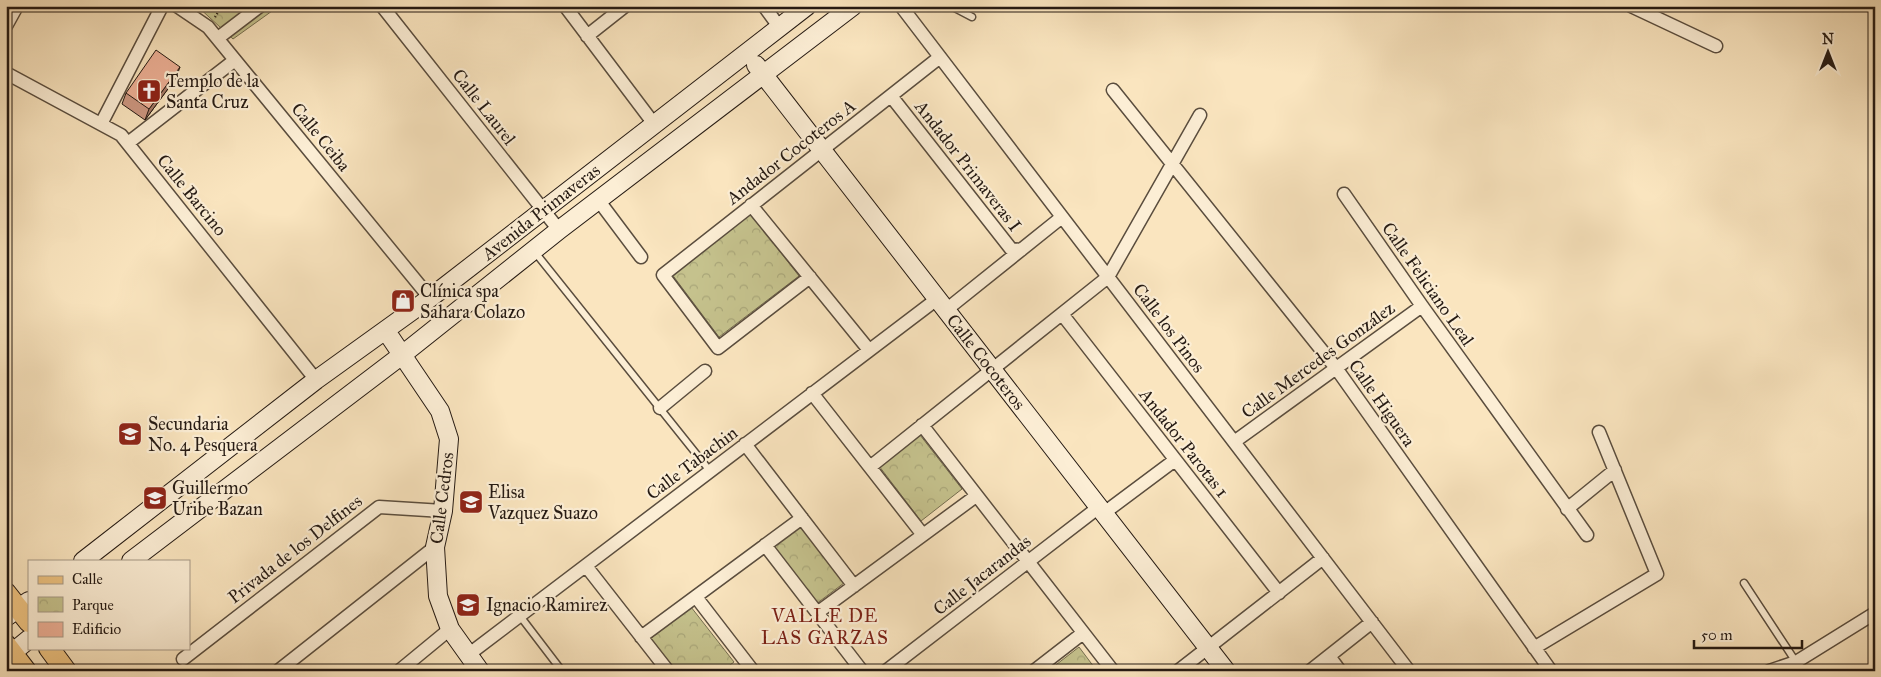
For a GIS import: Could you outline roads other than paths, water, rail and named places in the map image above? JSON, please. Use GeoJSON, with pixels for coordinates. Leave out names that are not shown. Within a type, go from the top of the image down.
{"type":"FeatureCollection","features":[{"type":"Feature","properties":{"kind":"main road"},"geometry":{"type":"LineString","coordinates":[[6,593],[21,613]]}},
{"type":"Feature","properties":{"kind":"main road"},"geometry":{"type":"LineString","coordinates":[[50,650],[66,671]]}},
{"type":"Feature","properties":{"kind":"street"},"geometry":{"type":"LineString","coordinates":[[6,26],[17,6]]}},
{"type":"Feature","properties":{"kind":"street"},"geometry":{"type":"LineString","coordinates":[[101,124],[162,6]]}},
{"type":"Feature","properties":{"kind":"street"},"geometry":{"type":"LineString","coordinates":[[218,38],[260,6]]}},
{"type":"Feature","properties":{"kind":"street","name":"Calle Laurel"},"geometry":{"type":"LineString","coordinates":[[382,6],[559,230]]}},
{"type":"Feature","properties":{"kind":"street"},"geometry":{"type":"LineString","coordinates":[[565,6],[654,124]]}},
{"type":"Feature","properties":{"kind":"street"},"geometry":{"type":"LineString","coordinates":[[587,36],[625,6]]}},
{"type":"Feature","properties":{"kind":"street"},"geometry":{"type":"LineString","coordinates":[[764,6],[780,28]]}},
{"type":"Feature","properties":{"kind":"street","name":"Avenida Primaveras"},"geometry":{"type":"LineString","coordinates":[[84,560],[316,380],[430,298],[807,6]]}},
{"type":"Feature","properties":{"kind":"street","name":"Avenida Primaveras"},"geometry":{"type":"LineString","coordinates":[[132,560],[402,355],[533,250],[853,6]]}},
{"type":"Feature","properties":{"kind":"street","name":"Calle los Pinos"},"geometry":{"type":"LineString","coordinates":[[901,6],[1409,671]]}},
{"type":"Feature","properties":{"kind":"street"},"geometry":{"type":"LineString","coordinates":[[1631,6],[1716,46]]}},
{"type":"Feature","properties":{"kind":"street","name":"Calle Ceiba"},"geometry":{"type":"LineString","coordinates":[[184,8],[208,26],[430,298]]}},
{"type":"Feature","properties":{"kind":"street","name":"Calle Cocoteros"},"geometry":{"type":"LineString","coordinates":[[747,53],[1226,671]]}},
{"type":"Feature","properties":{"kind":"street","name":"Andador Cocoteros A"},"geometry":{"type":"LineString","coordinates":[[810,277],[718,348],[663,275],[940,57]]}},
{"type":"Feature","properties":{"kind":"street"},"geometry":{"type":"LineString","coordinates":[[128,143],[235,60]]}},
{"type":"Feature","properties":{"kind":"street","name":"Calle Barcino"},"geometry":{"type":"LineString","coordinates":[[6,73],[121,135],[316,380]]}},
{"type":"Feature","properties":{"kind":"street","name":"Calle Higuera"},"geometry":{"type":"LineString","coordinates":[[1113,90],[1336,368],[1551,671]]}},
{"type":"Feature","properties":{"kind":"street","name":"Andador Primaveras I"},"geometry":{"type":"LineString","coordinates":[[891,96],[1011,249],[1021,250]]}},
{"type":"Feature","properties":{"kind":"street"},"geometry":{"type":"LineString","coordinates":[[870,467],[1108,277],[1173,166],[1200,115]]}},
{"type":"Feature","properties":{"kind":"street","name":"Calle Feliciano Leal"},"geometry":{"type":"LineString","coordinates":[[1344,194],[1587,535]]}},
{"type":"Feature","properties":{"kind":"street"},"geometry":{"type":"LineString","coordinates":[[599,201],[641,258]]}},
{"type":"Feature","properties":{"kind":"street"},"geometry":{"type":"LineString","coordinates":[[751,205],[870,350]]}},
{"type":"Feature","properties":{"kind":"street","name":"Calle Tabachin"},"geometry":{"type":"LineString","coordinates":[[468,655],[870,350],[1021,250],[1062,217]]}},
{"type":"Feature","properties":{"kind":"street","name":"Calle Mercedes González"},"geometry":{"type":"LineString","coordinates":[[1234,442],[1422,306]]}},
{"type":"Feature","properties":{"kind":"street","name":"Andador Parotas 1"},"geometry":{"type":"LineString","coordinates":[[1062,314],[1279,592]]}},
{"type":"Feature","properties":{"kind":"street","name":"Calle Cedros"},"geometry":{"type":"LineString","coordinates":[[386,331],[440,411],[449,439],[443,511],[435,547],[438,596],[450,629],[480,671]]}},
{"type":"Feature","properties":{"kind":"street"},"geometry":{"type":"LineString","coordinates":[[660,408],[705,371]]}},
{"type":"Feature","properties":{"kind":"street"},"geometry":{"type":"LineString","coordinates":[[812,393],[923,535]]}},
{"type":"Feature","properties":{"kind":"street"},"geometry":{"type":"LineString","coordinates":[[922,425],[1113,671]]}},
{"type":"Feature","properties":{"kind":"street"},"geometry":{"type":"LineString","coordinates":[[1534,648],[1657,574],[1599,432]]}},
{"type":"Feature","properties":{"kind":"street"},"geometry":{"type":"LineString","coordinates":[[745,444],[854,586]]}},
{"type":"Feature","properties":{"kind":"street","name":"Calle Jacarandas"},"geometry":{"type":"LineString","coordinates":[[886,671],[1028,562],[1175,460]]}},
{"type":"Feature","properties":{"kind":"street"},"geometry":{"type":"LineString","coordinates":[[1567,509],[1615,470]]}},
{"type":"Feature","properties":{"kind":"street"},"geometry":{"type":"LineString","coordinates":[[817,613],[976,496]]}},
{"type":"Feature","properties":{"kind":"street","name":"Privada de los Delfines"},"geometry":{"type":"LineString","coordinates":[[183,659],[379,507],[443,511]]}},
{"type":"Feature","properties":{"kind":"street"},"geometry":{"type":"LineString","coordinates":[[641,637],[802,518]]}},
{"type":"Feature","properties":{"kind":"street"},"geometry":{"type":"LineString","coordinates":[[765,545],[862,671]]}},
{"type":"Feature","properties":{"kind":"street"},"geometry":{"type":"LineString","coordinates":[[278,671],[435,547]]}},
{"type":"Feature","properties":{"kind":"street"},"geometry":{"type":"LineString","coordinates":[[1178,671],[1323,558]]}},
{"type":"Feature","properties":{"kind":"street"},"geometry":{"type":"LineString","coordinates":[[586,566],[668,671]]}},
{"type":"Feature","properties":{"kind":"street"},"geometry":{"type":"LineString","coordinates":[[696,597],[746,668]]}},
{"type":"Feature","properties":{"kind":"street"},"geometry":{"type":"LineString","coordinates":[[1769,671],[1799,666],[1875,613]]}},
{"type":"Feature","properties":{"kind":"street"},"geometry":{"type":"LineString","coordinates":[[1310,671],[1372,622]]}},
{"type":"Feature","properties":{"kind":"street"},"geometry":{"type":"LineString","coordinates":[[399,671],[450,629]]}},
{"type":"Feature","properties":{"kind":"street"},"geometry":{"type":"LineString","coordinates":[[1034,671],[1083,633]]}},
{"type":"Feature","properties":{"kind":"street"},"geometry":{"type":"LineString","coordinates":[[15,659],[28,640]]}},
{"type":"Feature","properties":{"kind":"street"},"geometry":{"type":"LineString","coordinates":[[1328,656],[1340,671]]}},
{"type":"Feature","properties":{"kind":"lane"},"geometry":{"type":"LineString","coordinates":[[951,6],[972,18]]}},
{"type":"Feature","properties":{"kind":"lane"},"geometry":{"type":"LineString","coordinates":[[533,250],[710,471]]}},
{"type":"Feature","properties":{"kind":"lane"},"geometry":{"type":"LineString","coordinates":[[1744,582],[1799,666]]}},
{"type":"Feature","properties":{"kind":"lane"},"geometry":{"type":"LineString","coordinates":[[520,616],[562,671]]}},
{"type":"Feature","properties":{"kind":"place","name":"Templo de la Santa Cruz"},"geometry":{"type":"Point","coordinates":[149,91]}},
{"type":"Feature","properties":{"kind":"place","name":"Clínica spa Sahara Colazo"},"geometry":{"type":"Point","coordinates":[403,301]}},
{"type":"Feature","properties":{"kind":"place","name":"Secundaria No. 4 Pesquera"},"geometry":{"type":"Point","coordinates":[130,434]}},
{"type":"Feature","properties":{"kind":"place","name":"Guillermo Uribe Bazan"},"geometry":{"type":"Point","coordinates":[155,498]}},
{"type":"Feature","properties":{"kind":"place","name":"Elisa Vazquez Suazo"},"geometry":{"type":"Point","coordinates":[471,502]}},
{"type":"Feature","properties":{"kind":"place","name":"Ignacio Ramirez"},"geometry":{"type":"Point","coordinates":[468,605]}},
{"type":"Feature","properties":{"kind":"district","name":"VALLE DE LAS GARZAS"},"geometry":{"type":"Point","coordinates":[825,626]}}]}
